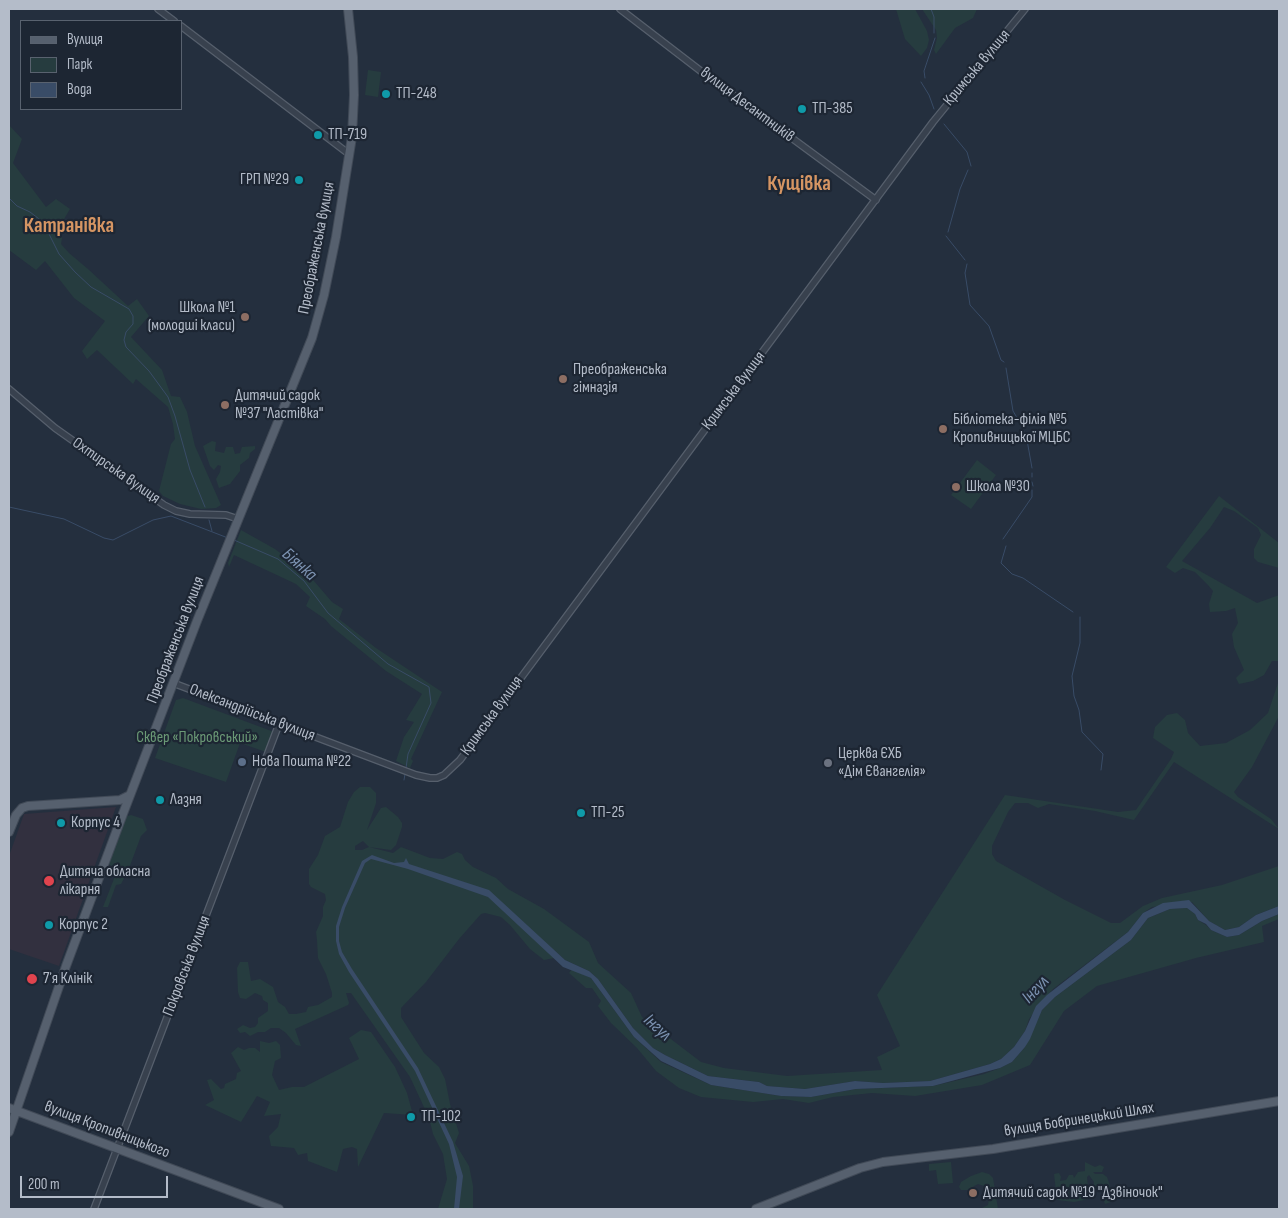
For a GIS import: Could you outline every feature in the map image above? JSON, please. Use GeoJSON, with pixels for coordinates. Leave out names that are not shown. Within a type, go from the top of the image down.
{"type":"FeatureCollection","features":[{"type":"Feature","properties":{"kind":"main road","name":"Преображенська вулиця"},"geometry":{"type":"LineString","coordinates":[[9,1132],[12,1109],[130,795],[238,519],[312,338],[324,295],[336,237],[352,137],[353,57],[348,9]]}},
{"type":"Feature","properties":{"kind":"main road"},"geometry":{"type":"LineString","coordinates":[[9,832],[16,815],[22,808],[35,805],[120,800],[130,795]]}},
{"type":"Feature","properties":{"kind":"main road","name":"вулиця Бобринецький Шлях"},"geometry":{"type":"LineString","coordinates":[[756,1209],[860,1168],[883,1162],[1002,1147],[1279,1101]]}},
{"type":"Feature","properties":{"kind":"main road","name":"вулиця Кропивницького"},"geometry":{"type":"LineString","coordinates":[[12,1109],[279,1209]]}},
{"type":"Feature","properties":{"kind":"street"},"geometry":{"type":"LineString","coordinates":[[158,9],[173,20]]}},
{"type":"Feature","properties":{"kind":"street","name":"вулиця Десантників"},"geometry":{"type":"LineString","coordinates":[[620,9],[876,200]]}},
{"type":"Feature","properties":{"kind":"street","name":"Кримська вулиця"},"geometry":{"type":"LineString","coordinates":[[444,775],[460,760],[938,116],[1025,9]]}},
{"type":"Feature","properties":{"kind":"street"},"geometry":{"type":"LineString","coordinates":[[182,27],[349,154]]}},
{"type":"Feature","properties":{"kind":"street","name":"Охтирська вулиця"},"geometry":{"type":"LineString","coordinates":[[9,389],[55,428],[164,505],[183,512],[209,516],[226,515],[238,519]]}},
{"type":"Feature","properties":{"kind":"street","name":"Олександрійська вулиця"},"geometry":{"type":"LineString","coordinates":[[173,683],[416,776],[437,778],[444,775]]}},
{"type":"Feature","properties":{"kind":"street","name":"Покровська вулиця"},"geometry":{"type":"LineString","coordinates":[[94,1209],[279,724]]}},
{"type":"Feature","properties":{"kind":"shaded area","name":"Дитяча обласна лікарня"},"geometry":{"type":"Polygon","coordinates":[[[116,807],[59,966],[9,949],[9,856],[24,814],[116,807]]]}},
{"type":"Feature","properties":{"kind":"green space"},"geometry":{"type":"Polygon","coordinates":[[[896,9],[915,9],[927,31],[929,40],[927,48],[921,56],[905,39],[896,9]]]}},
{"type":"Feature","properties":{"kind":"green space"},"geometry":{"type":"Polygon","coordinates":[[[922,9],[977,9],[973,18],[955,28],[936,54],[934,50],[937,38],[936,30],[922,9]]]}},
{"type":"Feature","properties":{"kind":"green space"},"geometry":{"type":"Polygon","coordinates":[[[368,70],[381,72],[378,97],[365,95],[368,70]]]}},
{"type":"Feature","properties":{"kind":"green space"},"geometry":{"type":"Polygon","coordinates":[[[9,125],[22,139],[13,163],[46,207],[56,199],[70,209],[57,231],[62,238],[61,244],[128,306],[137,299],[149,316],[131,337],[162,370],[171,396],[180,397],[187,412],[195,446],[221,505],[216,508],[201,509],[180,504],[163,496],[159,491],[171,444],[175,439],[168,407],[136,379],[133,384],[97,350],[87,359],[82,351],[105,321],[74,298],[45,261],[36,270],[9,250],[9,125]]]}},
{"type":"Feature","properties":{"kind":"green space"},"geometry":{"type":"Polygon","coordinates":[[[212,441],[216,442],[215,451],[224,453],[226,447],[233,447],[235,454],[240,453],[242,447],[255,446],[249,458],[240,465],[240,471],[230,484],[219,488],[216,479],[221,466],[218,465],[214,470],[210,466],[203,446],[212,441]]]}},
{"type":"Feature","properties":{"kind":"green space"},"geometry":{"type":"Polygon","coordinates":[[[977,460],[996,475],[971,509],[951,495],[977,460]]]}},
{"type":"Feature","properties":{"kind":"green space"},"geometry":{"type":"Polygon","coordinates":[[[1219,496],[1279,543],[1279,568],[1258,562],[1254,558],[1254,549],[1261,535],[1258,528],[1234,511],[1224,507],[1210,528],[1182,561],[1257,603],[1279,595],[1279,661],[1272,661],[1264,675],[1253,681],[1239,684],[1236,678],[1244,670],[1234,647],[1232,634],[1238,623],[1235,608],[1226,611],[1210,612],[1209,604],[1213,591],[1208,585],[1195,572],[1183,568],[1175,573],[1166,567],[1219,496]]]}},
{"type":"Feature","properties":{"kind":"green space"},"geometry":{"type":"Polygon","coordinates":[[[241,530],[275,549],[308,574],[332,602],[343,609],[339,619],[376,648],[442,692],[411,759],[413,761],[410,768],[396,761],[404,737],[414,722],[406,720],[422,694],[386,671],[325,619],[306,606],[310,597],[296,584],[234,555],[229,567],[228,563],[241,530]]]}},
{"type":"Feature","properties":{"kind":"green space"},"geometry":{"type":"Polygon","coordinates":[[[1279,680],[1279,716],[1252,767],[1234,792],[1238,797],[1271,819],[1279,829],[1174,762],[1134,820],[1095,811],[1049,804],[1038,808],[1028,803],[1015,803],[1008,812],[992,846],[992,854],[996,861],[1065,900],[1111,923],[1120,923],[1143,906],[1162,898],[1222,885],[1279,866],[1279,906],[1256,915],[1239,927],[1225,930],[1209,921],[1192,902],[1152,907],[1143,913],[1128,932],[1053,989],[1029,1019],[1025,1031],[1014,1047],[1001,1059],[990,1064],[930,1081],[883,1083],[855,1081],[805,1089],[767,1086],[759,1082],[708,1076],[653,1048],[633,1028],[598,979],[589,971],[565,960],[554,950],[554,958],[544,960],[530,949],[501,917],[485,913],[481,914],[426,982],[401,1008],[401,1017],[424,1053],[439,1067],[445,1079],[459,1133],[455,1143],[469,1166],[473,1186],[473,1209],[438,1209],[447,1179],[443,1154],[433,1134],[429,1118],[410,1077],[351,993],[346,993],[348,1005],[295,1029],[301,1046],[296,1045],[279,1028],[271,1028],[265,1032],[258,1032],[250,1036],[245,1032],[240,1033],[237,1029],[243,1025],[250,1028],[255,1027],[258,1023],[258,1018],[268,1011],[268,1003],[263,1000],[262,996],[255,993],[246,999],[240,998],[237,968],[240,962],[248,962],[251,981],[260,979],[273,987],[278,1002],[285,1007],[289,1014],[306,1012],[308,1007],[318,1005],[332,997],[326,974],[318,958],[316,932],[323,916],[323,907],[326,900],[325,894],[309,884],[309,869],[318,855],[325,836],[340,827],[348,802],[354,792],[360,787],[370,787],[376,793],[376,803],[367,830],[381,808],[386,807],[402,823],[396,845],[391,850],[369,847],[393,853],[401,847],[430,858],[443,859],[457,852],[462,854],[465,860],[473,867],[496,878],[508,889],[544,909],[589,942],[598,963],[631,993],[642,1017],[701,1062],[724,1068],[787,1076],[882,1070],[877,1057],[900,1046],[877,995],[1005,795],[1118,812],[1136,810],[1174,752],[1153,738],[1155,727],[1167,715],[1177,713],[1185,720],[1188,733],[1200,746],[1226,743],[1250,730],[1268,713],[1279,680]],[[363,841],[355,846],[355,850],[362,850],[369,847],[363,841]]]}},
{"type":"Feature","properties":{"kind":"green space","name":"Сквер «Покровський»"},"geometry":{"type":"Polygon","coordinates":[[[183,698],[274,732],[266,752],[240,743],[226,782],[155,758],[176,700],[183,698]]]}},
{"type":"Feature","properties":{"kind":"green space"},"geometry":{"type":"Polygon","coordinates":[[[131,815],[143,819],[147,830],[141,836],[121,884],[116,885],[108,907],[103,907],[117,871],[108,862],[125,817],[131,815]]]}},
{"type":"Feature","properties":{"kind":"green space"},"geometry":{"type":"Polygon","coordinates":[[[1187,908],[1211,930],[1227,937],[1239,935],[1262,921],[1279,914],[1279,919],[1262,926],[1264,942],[1196,958],[1097,986],[1064,1011],[1030,1065],[982,1085],[915,1096],[872,1093],[833,1097],[809,1103],[783,1099],[753,1102],[701,1097],[679,1088],[656,1071],[637,1048],[611,1023],[598,1006],[601,1001],[592,988],[586,988],[569,973],[572,969],[591,978],[634,1037],[661,1062],[711,1085],[781,1096],[811,1097],[856,1089],[933,1086],[984,1074],[1012,1062],[1025,1047],[1042,1010],[1055,997],[1131,940],[1148,918],[1170,909],[1187,908]]]}},
{"type":"Feature","properties":{"kind":"green space"},"geometry":{"type":"Polygon","coordinates":[[[361,1030],[371,1032],[395,1067],[407,1093],[413,1115],[384,1113],[358,1167],[357,1149],[352,1147],[343,1149],[337,1172],[308,1161],[307,1153],[298,1155],[294,1148],[271,1146],[269,1136],[278,1127],[281,1114],[264,1116],[270,1102],[257,1096],[241,1122],[205,1105],[214,1100],[207,1080],[211,1079],[221,1089],[224,1088],[225,1084],[236,1079],[237,1073],[241,1071],[231,1053],[238,1047],[244,1050],[255,1048],[260,1052],[260,1041],[269,1043],[276,1041],[280,1045],[281,1058],[275,1061],[272,1075],[279,1090],[304,1087],[359,1059],[349,1038],[361,1030]]]}},
{"type":"Feature","properties":{"kind":"green space"},"geometry":{"type":"Polygon","coordinates":[[[951,1162],[953,1183],[938,1184],[936,1170],[929,1171],[929,1164],[951,1162]]]}},
{"type":"Feature","properties":{"kind":"green space"},"geometry":{"type":"Polygon","coordinates":[[[1085,1162],[1095,1167],[1100,1165],[1104,1167],[1102,1172],[1093,1172],[1107,1177],[1113,1195],[1111,1202],[1105,1204],[1104,1188],[1100,1186],[1093,1188],[1094,1182],[1089,1175],[1087,1177],[1089,1199],[1074,1202],[1057,1200],[1054,1174],[1059,1173],[1060,1181],[1066,1180],[1069,1175],[1073,1175],[1074,1178],[1078,1172],[1085,1171],[1085,1162]]]}},
{"type":"Feature","properties":{"kind":"green space"},"geometry":{"type":"Polygon","coordinates":[[[982,1172],[989,1174],[993,1178],[998,1209],[980,1209],[988,1205],[989,1199],[984,1186],[978,1184],[967,1190],[961,1190],[959,1187],[961,1182],[982,1172]]]}},
{"type":"Feature","properties":{"kind":"water"},"geometry":{"type":"Polygon","coordinates":[[[372,855],[394,863],[404,862],[406,858],[409,864],[489,890],[565,960],[589,971],[598,979],[633,1028],[653,1048],[665,1055],[708,1076],[759,1082],[767,1086],[805,1089],[855,1081],[883,1083],[930,1081],[990,1064],[1001,1059],[1014,1047],[1025,1031],[1036,1006],[1047,995],[1128,932],[1143,913],[1163,903],[1189,900],[1209,921],[1225,930],[1239,927],[1256,915],[1279,906],[1279,914],[1262,921],[1239,935],[1227,937],[1211,930],[1187,908],[1170,909],[1148,918],[1131,940],[1055,997],[1042,1010],[1025,1047],[1012,1062],[1000,1068],[933,1086],[856,1089],[811,1097],[781,1096],[711,1085],[661,1061],[634,1037],[591,978],[563,967],[488,897],[408,869],[371,859],[365,863],[345,908],[339,927],[339,941],[342,952],[352,969],[418,1068],[453,1142],[463,1176],[459,1209],[454,1209],[457,1177],[449,1144],[415,1071],[339,954],[336,941],[336,926],[342,907],[362,861],[372,855]]]}},
{"type":"Feature","properties":{"kind":"waterway"},"geometry":{"type":"LineString","coordinates":[[931,9],[934,17],[934,33]]}},
{"type":"Feature","properties":{"kind":"waterway"},"geometry":{"type":"LineString","coordinates":[[925,78],[924,71],[935,38]]}},
{"type":"Feature","properties":{"kind":"waterway"},"geometry":{"type":"LineString","coordinates":[[921,82],[929,95],[934,109]]}},
{"type":"Feature","properties":{"kind":"waterway"},"geometry":{"type":"LineString","coordinates":[[944,124],[967,152],[971,166]]}},
{"type":"Feature","properties":{"kind":"waterway"},"geometry":{"type":"LineString","coordinates":[[948,232],[960,189],[968,170]]}},
{"type":"Feature","properties":{"kind":"waterway"},"geometry":{"type":"LineString","coordinates":[[9,198],[17,206],[30,212],[43,222],[59,254],[91,287],[129,309],[133,316],[133,324],[126,332],[124,340],[126,347],[149,371],[168,397],[190,470],[205,507]]}},
{"type":"Feature","properties":{"kind":"waterway"},"geometry":{"type":"LineString","coordinates":[[946,236],[965,260]]}},
{"type":"Feature","properties":{"kind":"waterway"},"geometry":{"type":"LineString","coordinates":[[967,264],[965,273],[970,305],[989,326],[1001,360],[1004,362]]}},
{"type":"Feature","properties":{"kind":"waterway"},"geometry":{"type":"LineString","coordinates":[[1006,368],[1013,411],[1022,426],[1027,440],[1032,468]]}},
{"type":"Feature","properties":{"kind":"waterway"},"geometry":{"type":"LineString","coordinates":[[1032,482],[1033,486]]}},
{"type":"Feature","properties":{"kind":"waterway"},"geometry":{"type":"LineString","coordinates":[[1003,539],[1032,497],[1032,490]]}},
{"type":"Feature","properties":{"kind":"waterway","name":"Біянка"},"geometry":{"type":"LineString","coordinates":[[9,507],[64,519],[104,538],[113,540],[153,520],[171,516],[228,538]]}},
{"type":"Feature","properties":{"kind":"waterway"},"geometry":{"type":"LineString","coordinates":[[209,520],[212,531]]}},
{"type":"Feature","properties":{"kind":"waterway","name":"Біянка"},"geometry":{"type":"LineString","coordinates":[[234,540],[278,559],[304,581],[328,613],[388,664],[429,687],[431,703],[408,754],[406,768]]}},
{"type":"Feature","properties":{"kind":"waterway"},"geometry":{"type":"LineString","coordinates":[[1006,546],[1001,563],[1012,574],[1023,578],[1073,612]]}},
{"type":"Feature","properties":{"kind":"waterway"},"geometry":{"type":"LineString","coordinates":[[1080,617],[1080,643],[1072,676],[1074,696],[1079,710],[1082,732],[1103,754],[1101,770]]}},
{"type":"Feature","properties":{"kind":"waterway","name":"Біянка"},"geometry":{"type":"LineString","coordinates":[[404,780],[405,774]]}},
{"type":"Feature","properties":{"kind":"place","name":"ТП-248"},"geometry":{"type":"Point","coordinates":[386,94]}},
{"type":"Feature","properties":{"kind":"place","name":"ТП-385"},"geometry":{"type":"Point","coordinates":[802,109]}},
{"type":"Feature","properties":{"kind":"place","name":"ТП-719"},"geometry":{"type":"Point","coordinates":[318,135]}},
{"type":"Feature","properties":{"kind":"place","name":"ГРП №29"},"geometry":{"type":"Point","coordinates":[299,180]}},
{"type":"Feature","properties":{"kind":"place","name":"Школа №1 (молодші класи)"},"geometry":{"type":"Point","coordinates":[245,317]}},
{"type":"Feature","properties":{"kind":"place","name":"Преображенська гімназія"},"geometry":{"type":"Point","coordinates":[563,379]}},
{"type":"Feature","properties":{"kind":"place","name":"Дитячий садок №37 \"Ластівка\""},"geometry":{"type":"Point","coordinates":[225,405]}},
{"type":"Feature","properties":{"kind":"place","name":"Бібліотека-філія №5 Кропивницької МЦБС"},"geometry":{"type":"Point","coordinates":[943,429]}},
{"type":"Feature","properties":{"kind":"place","name":"Школа №30"},"geometry":{"type":"Point","coordinates":[956,487]}},
{"type":"Feature","properties":{"kind":"place","name":"Нова Пошта №22"},"geometry":{"type":"Point","coordinates":[242,762]}},
{"type":"Feature","properties":{"kind":"place","name":"Церква ЄХБ «Дім Євангелія»"},"geometry":{"type":"Point","coordinates":[828,763]}},
{"type":"Feature","properties":{"kind":"place","name":"Лазня"},"geometry":{"type":"Point","coordinates":[160,800]}},
{"type":"Feature","properties":{"kind":"place","name":"ТП-25"},"geometry":{"type":"Point","coordinates":[581,813]}},
{"type":"Feature","properties":{"kind":"place","name":"Корпус 4"},"geometry":{"type":"Point","coordinates":[61,823]}},
{"type":"Feature","properties":{"kind":"place","name":"Дитяча обласна лікарня"},"geometry":{"type":"Point","coordinates":[49,881]}},
{"type":"Feature","properties":{"kind":"place","name":"Корпус 2"},"geometry":{"type":"Point","coordinates":[49,925]}},
{"type":"Feature","properties":{"kind":"place","name":"7ʼя Клінік"},"geometry":{"type":"Point","coordinates":[32,979]}},
{"type":"Feature","properties":{"kind":"place","name":"ТП-102"},"geometry":{"type":"Point","coordinates":[411,1117]}},
{"type":"Feature","properties":{"kind":"place","name":"Дитячий садок №19 \"Дзвіночок\""},"geometry":{"type":"Point","coordinates":[973,1193]}},
{"type":"Feature","properties":{"kind":"district","name":"Кущівка"},"geometry":{"type":"Point","coordinates":[799,185]}},
{"type":"Feature","properties":{"kind":"district","name":"Катранівка"},"geometry":{"type":"Point","coordinates":[69,227]}},
{"type":"Feature","properties":{"kind":"water label","name":"Інгул"},"geometry":{"type":"Point","coordinates":[1036,990]}},
{"type":"Feature","properties":{"kind":"water label","name":"Інгул"},"geometry":{"type":"Point","coordinates":[657,1028]}}]}
